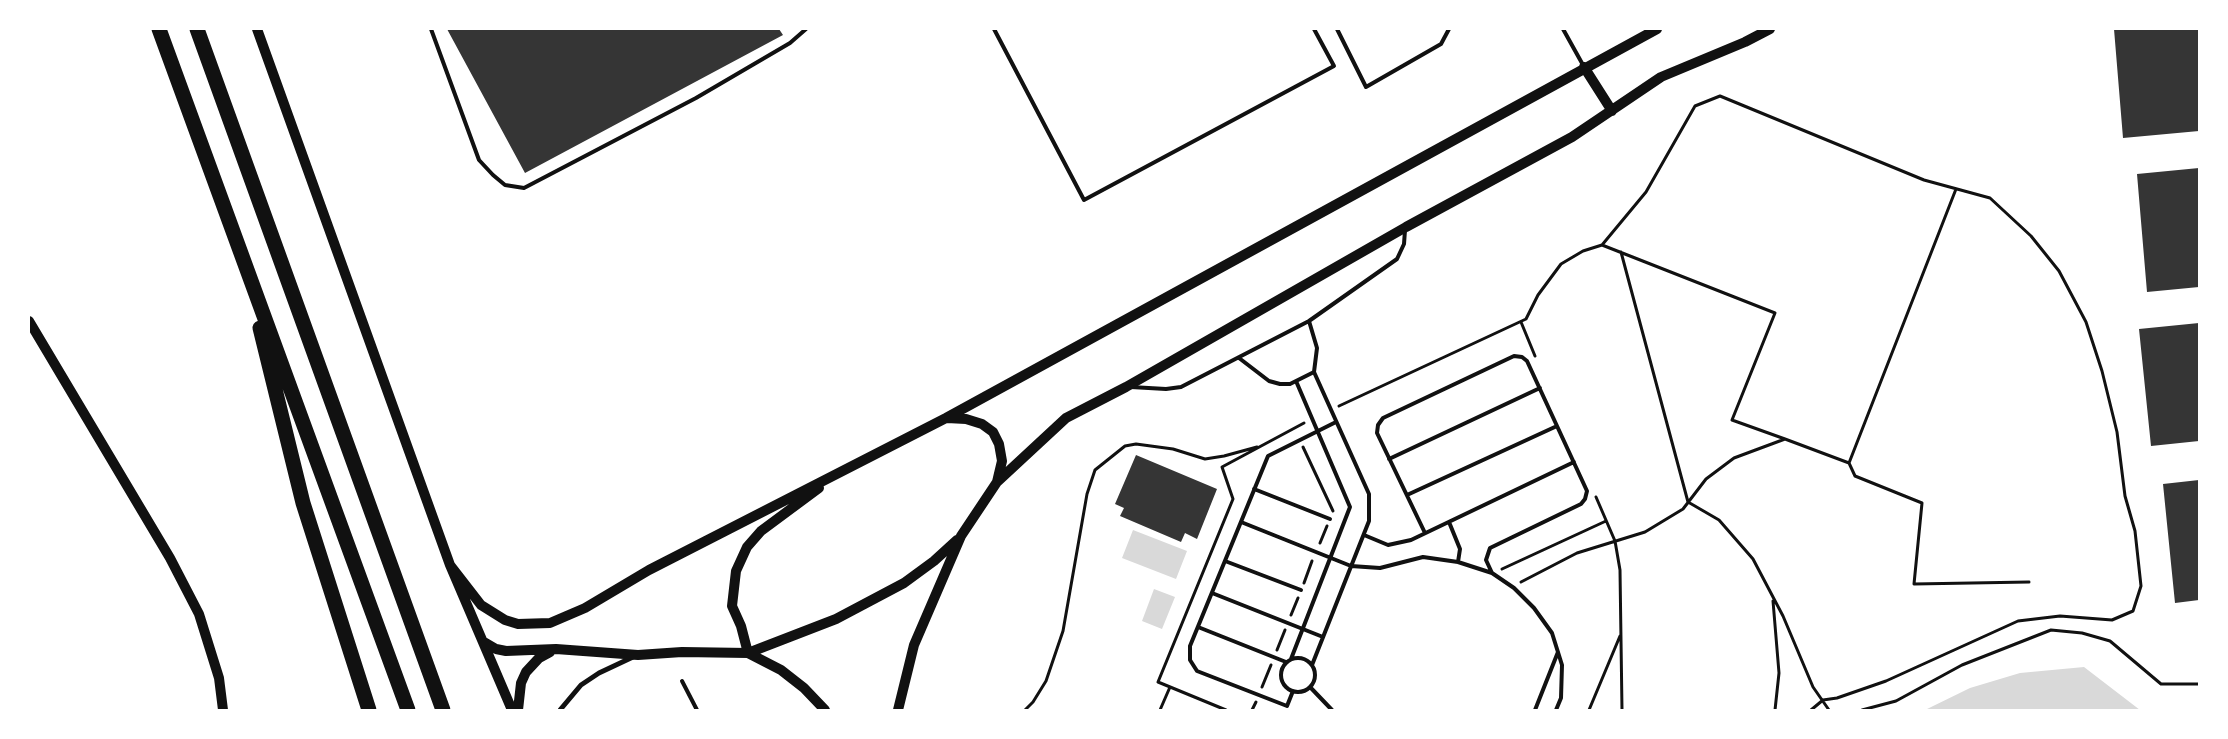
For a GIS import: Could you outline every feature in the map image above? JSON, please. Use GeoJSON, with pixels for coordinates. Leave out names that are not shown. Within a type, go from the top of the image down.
{"type":"FeatureCollection","features":[{"type":"Feature","properties":{"kind":"highway"},"geometry":{"type":"LineString","coordinates":[[158,29],[408,710]]}},
{"type":"Feature","properties":{"kind":"highway"},"geometry":{"type":"LineString","coordinates":[[198,29],[443,710]]}},
{"type":"Feature","properties":{"kind":"highway"},"geometry":{"type":"LineString","coordinates":[[241,252],[303,503],[369,710]]}},
{"type":"Feature","properties":{"kind":"main road"},"geometry":{"type":"LineString","coordinates":[[257,29],[450,565],[512,710]]}},
{"type":"Feature","properties":{"kind":"main road"},"geometry":{"type":"LineString","coordinates":[[450,565],[481,605],[505,620],[518,624],[550,623],[585,608],[649,570],[946,418],[1657,29]]}},
{"type":"Feature","properties":{"kind":"main road"},"geometry":{"type":"LineString","coordinates":[[898,710],[914,645],[961,536],[997,482],[1066,418],[1126,387],[1406,227],[1572,137],[1661,77],[1745,42],[1770,29]]}},
{"type":"Feature","properties":{"kind":"main road"},"geometry":{"type":"LineString","coordinates":[[1584,68],[1612,111]]}},
{"type":"Feature","properties":{"kind":"main road"},"geometry":{"type":"LineString","coordinates":[[29,321],[170,558],[199,614],[219,678],[223,710]]}},
{"type":"Feature","properties":{"kind":"main road"},"geometry":{"type":"LineString","coordinates":[[946,418],[966,419],[982,424],[993,432],[999,444],[1002,461],[997,482]]}},
{"type":"Feature","properties":{"kind":"main road"},"geometry":{"type":"LineString","coordinates":[[825,710],[804,688],[780,670],[748,653],[732,606],[736,571],[747,547],[778,516],[852,465]]}},
{"type":"Feature","properties":{"kind":"main road"},"geometry":{"type":"LineString","coordinates":[[484,642],[506,652],[556,649],[638,655],[682,652],[748,653],[836,619],[904,583],[934,561],[961,536]]}},
{"type":"Feature","properties":{"kind":"main road"},"geometry":{"type":"LineString","coordinates":[[518,710],[521,682],[526,672],[539,658],[556,649]]}},
{"type":"Feature","properties":{"kind":"street"},"geometry":{"type":"LineString","coordinates":[[560,710],[581,685],[599,673],[638,655]]}},
{"type":"Feature","properties":{"kind":"lane"},"geometry":{"type":"LineString","coordinates":[[431,29],[479,160],[505,185],[524,188],[696,98],[790,43],[806,29]]}},
{"type":"Feature","properties":{"kind":"lane"},"geometry":{"type":"LineString","coordinates":[[994,29],[1084,200],[1334,66],[1314,29]]}},
{"type":"Feature","properties":{"kind":"lane"},"geometry":{"type":"LineString","coordinates":[[1337,29],[1366,87],[1441,44],[1449,29]]}},
{"type":"Feature","properties":{"kind":"lane"},"geometry":{"type":"LineString","coordinates":[[1563,29],[1584,68]]}},
{"type":"Feature","properties":{"kind":"lane"},"geometry":{"type":"LineString","coordinates":[[1126,387],[1166,389],[1181,387],[1309,320],[1397,258],[1404,244],[1406,227]]}},
{"type":"Feature","properties":{"kind":"lane"},"geometry":{"type":"LineString","coordinates":[[1309,320],[1317,348],[1314,372],[1369,494],[1369,521],[1312,665],[1315,676],[1310,687],[1299,692],[1293,692],[1288,689],[1281,679],[1282,667],[1291,659],[1303,658],[1312,665]]}},
{"type":"Feature","properties":{"kind":"lane"},"geometry":{"type":"LineString","coordinates":[[1426,534],[1377,434],[1378,425],[1383,418],[1514,356],[1522,357],[1527,361],[1587,491],[1585,499],[1581,504],[1490,548],[1486,560],[1492,574]]}},
{"type":"Feature","properties":{"kind":"lane"},"geometry":{"type":"LineString","coordinates":[[1239,358],[1269,381],[1280,384],[1290,384],[1314,372]]}},
{"type":"Feature","properties":{"kind":"lane"},"geometry":{"type":"LineString","coordinates":[[1291,659],[1350,507],[1296,381]]}},
{"type":"Feature","properties":{"kind":"lane"},"geometry":{"type":"LineString","coordinates":[[1389,459],[1540,388]]}},
{"type":"Feature","properties":{"kind":"lane"},"geometry":{"type":"LineString","coordinates":[[1293,692],[1287,706],[1196,671],[1190,660],[1190,646],[1268,456],[1336,422]]}},
{"type":"Feature","properties":{"kind":"lane"},"geometry":{"type":"LineString","coordinates":[[1407,496],[1557,426]]}},
{"type":"Feature","properties":{"kind":"lane"},"geometry":{"type":"LineString","coordinates":[[1364,535],[1388,545],[1411,540],[1574,462]]}},
{"type":"Feature","properties":{"kind":"lane"},"geometry":{"type":"LineString","coordinates":[[1254,489],[1330,519]]}},
{"type":"Feature","properties":{"kind":"lane"},"geometry":{"type":"LineString","coordinates":[[1241,522],[1351,566],[1380,568],[1423,557],[1458,562],[1492,574],[1514,588],[1534,608],[1552,633],[1562,665],[1561,698],[1556,710]]}},
{"type":"Feature","properties":{"kind":"lane"},"geometry":{"type":"LineString","coordinates":[[1449,522],[1460,549],[1458,562]]}},
{"type":"Feature","properties":{"kind":"lane"},"geometry":{"type":"LineString","coordinates":[[1225,561],[1301,590]]}},
{"type":"Feature","properties":{"kind":"lane"},"geometry":{"type":"LineString","coordinates":[[1212,594],[1323,637]]}},
{"type":"Feature","properties":{"kind":"lane"},"geometry":{"type":"LineString","coordinates":[[1198,627],[1286,662]]}},
{"type":"Feature","properties":{"kind":"lane"},"geometry":{"type":"LineString","coordinates":[[1535,710],[1559,651]]}},
{"type":"Feature","properties":{"kind":"lane"},"geometry":{"type":"LineString","coordinates":[[682,681],[697,710]]}},
{"type":"Feature","properties":{"kind":"lane"},"geometry":{"type":"LineString","coordinates":[[1310,687],[1332,710]]}},
{"type":"Feature","properties":{"kind":"path"},"geometry":{"type":"LineString","coordinates":[[1331,410],[1526,319],[1538,295],[1561,264],[1583,251],[1602,245],[1646,192],[1695,106],[1720,96],[1924,180],[1990,198],[2030,236],[2059,271],[2086,322],[2102,371],[2117,432],[2125,496],[2135,531],[2141,586],[2133,611],[2112,620],[2060,616],[2018,621],[1886,681],[1837,698],[1823,700],[1811,710]]}},
{"type":"Feature","properties":{"kind":"path"},"geometry":{"type":"LineString","coordinates":[[1849,463],[1956,188]]}},
{"type":"Feature","properties":{"kind":"path"},"geometry":{"type":"LineString","coordinates":[[1602,245],[1775,313],[1732,420],[1849,463],[1855,476],[1922,503],[1914,584],[2029,582]]}},
{"type":"Feature","properties":{"kind":"path"},"geometry":{"type":"LineString","coordinates":[[1621,251],[1688,502],[1719,520],[1753,559],[1783,616],[1812,687],[1829,710]]}},
{"type":"Feature","properties":{"kind":"path"},"geometry":{"type":"LineString","coordinates":[[1252,710],[1334,510],[1293,429],[1313,419]]}},
{"type":"Feature","properties":{"kind":"path"},"geometry":{"type":"LineString","coordinates":[[1514,588],[1526,578],[1577,553],[1645,532],[1684,509],[1706,479],[1734,458],[1785,440]]}},
{"type":"Feature","properties":{"kind":"path"},"geometry":{"type":"LineString","coordinates":[[1024,710],[1046,681],[1064,631],[1087,494],[1095,470],[1125,446],[1136,444],[1173,449],[1205,459],[1224,456],[1262,445]]}},
{"type":"Feature","properties":{"kind":"path"},"geometry":{"type":"LineString","coordinates":[[1492,574],[1606,521]]}},
{"type":"Feature","properties":{"kind":"path"},"geometry":{"type":"LineString","coordinates":[[1615,541],[1620,570],[1622,710]]}},
{"type":"Feature","properties":{"kind":"path"},"geometry":{"type":"LineString","coordinates":[[1773,598],[1779,674],[1775,710]]}},
{"type":"Feature","properties":{"kind":"path"},"geometry":{"type":"LineString","coordinates":[[1862,710],[1896,701],[1962,665],[2051,630],[2082,633],[2110,641],[2161,684],[2199,684]]}},
{"type":"Feature","properties":{"kind":"path"},"geometry":{"type":"LineString","coordinates":[[1589,710],[1621,633]]}},
{"type":"Feature","properties":{"kind":"path"},"geometry":{"type":"LineString","coordinates":[[1160,710],[1170,687]]}},
{"type":"Feature","properties":{"kind":"shaded area"},"geometry":{"type":"Polygon","coordinates":[[[1133,530],[1187,551],[1176,579],[1122,558],[1133,530]]]}},
{"type":"Feature","properties":{"kind":"shaded area"},"geometry":{"type":"Polygon","coordinates":[[[1154,589],[1175,597],[1162,629],[1142,621],[1154,589]]]}},
{"type":"Feature","properties":{"kind":"shaded area"},"geometry":{"type":"Polygon","coordinates":[[[2084,667],[2140,710],[1925,710],[1970,688],[2020,673],[2084,667]]]}},
{"type":"Feature","properties":{"kind":"building"},"geometry":{"type":"Polygon","coordinates":[[[447,29],[779,29],[783,35],[525,173],[447,29]]]}},
{"type":"Feature","properties":{"kind":"building"},"geometry":{"type":"Polygon","coordinates":[[[2114,29],[2199,29],[2199,131],[2123,138],[2114,29]]]}},
{"type":"Feature","properties":{"kind":"building"},"geometry":{"type":"Polygon","coordinates":[[[2199,168],[2199,287],[2147,292],[2137,174],[2199,168]]]}},
{"type":"Feature","properties":{"kind":"building"},"geometry":{"type":"Polygon","coordinates":[[[2199,323],[2199,441],[2151,446],[2139,329],[2199,323]]]}},
{"type":"Feature","properties":{"kind":"building"},"geometry":{"type":"Polygon","coordinates":[[[1136,455],[1217,489],[1197,539],[1185,533],[1181,542],[1120,516],[1124,508],[1115,504],[1136,455]]]}},
{"type":"Feature","properties":{"kind":"building"},"geometry":{"type":"Polygon","coordinates":[[[2199,480],[2199,600],[2175,603],[2163,484],[2199,480]]]}}]}
